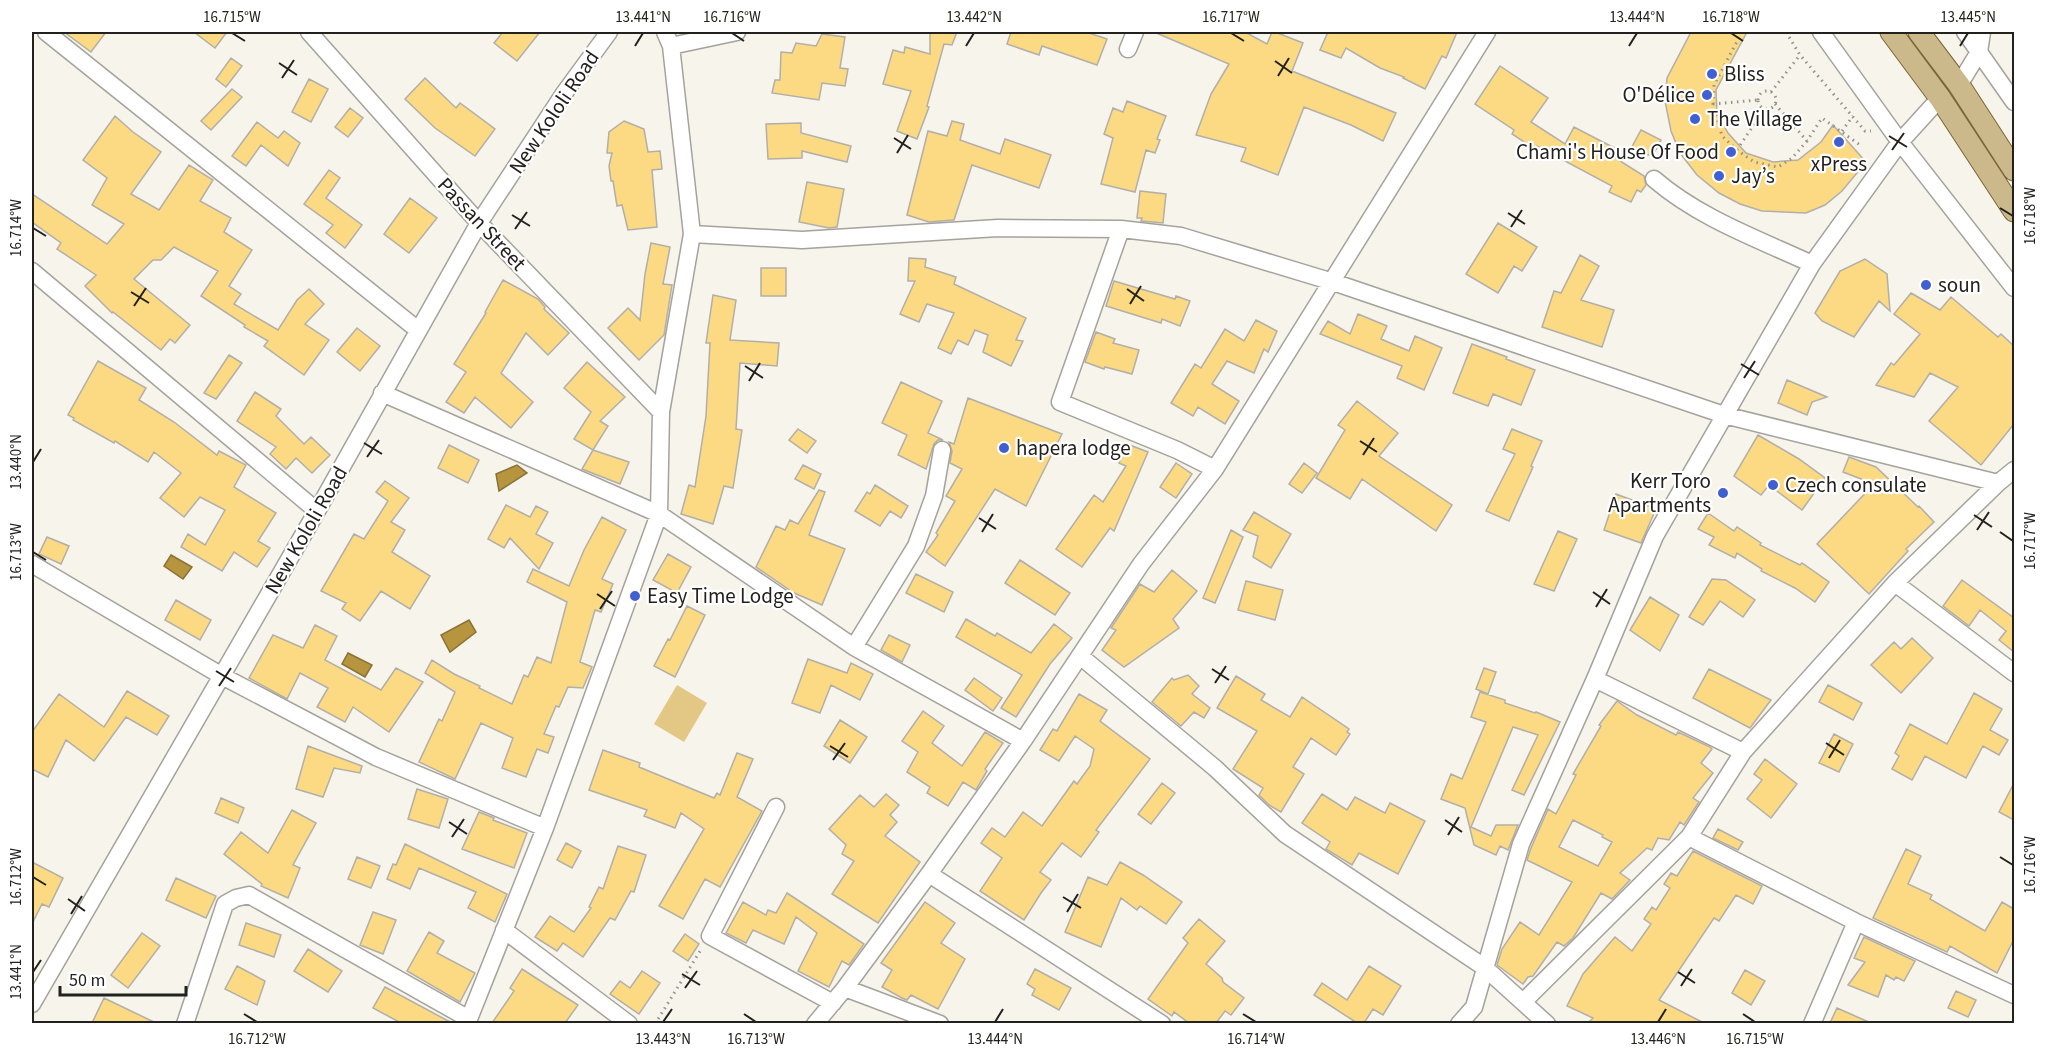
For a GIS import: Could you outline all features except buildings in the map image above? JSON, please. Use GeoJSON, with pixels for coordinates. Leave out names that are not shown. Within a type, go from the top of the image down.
{"type":"FeatureCollection","features":[{"type":"Feature","properties":{"kind":"main road"},"geometry":{"type":"LineString","coordinates":[[1891,32],[1940,98],[2014,211]]}},
{"type":"Feature","properties":{"kind":"main road"},"geometry":{"type":"LineString","coordinates":[[1919,32],[1959,86],[2014,170]]}},
{"type":"Feature","properties":{"kind":"street"},"geometry":{"type":"LineString","coordinates":[[46,32],[418,330]]}},
{"type":"Feature","properties":{"kind":"street","name":"Passan Street"},"geometry":{"type":"LineString","coordinates":[[309,32],[479,223],[661,412]]}},
{"type":"Feature","properties":{"kind":"street","name":"New Kololi Road"},"geometry":{"type":"LineString","coordinates":[[32,1004],[317,511],[479,223],[565,92],[609,32]]}},
{"type":"Feature","properties":{"kind":"street"},"geometry":{"type":"LineString","coordinates":[[185,1023],[225,904],[249,895],[468,1021],[545,828],[659,514],[661,412],[692,234],[668,39],[737,32]]}},
{"type":"Feature","properties":{"kind":"street"},"geometry":{"type":"LineString","coordinates":[[1128,49],[1135,32]]}},
{"type":"Feature","properties":{"kind":"street"},"geometry":{"type":"LineString","coordinates":[[815,1023],[845,988],[929,874],[1023,741],[1141,564],[1215,469],[1487,32]]}},
{"type":"Feature","properties":{"kind":"street"},"geometry":{"type":"LineString","coordinates":[[1821,32],[1900,142],[2014,288]]}},
{"type":"Feature","properties":{"kind":"street"},"geometry":{"type":"LineString","coordinates":[[1965,32],[2014,102]]}},
{"type":"Feature","properties":{"kind":"street"},"geometry":{"type":"LineString","coordinates":[[1959,86],[1979,52],[1982,32]]}},
{"type":"Feature","properties":{"kind":"street"},"geometry":{"type":"LineString","coordinates":[[1459,1023],[1474,1007],[1521,844],[1595,679],[1655,536],[1812,264],[1900,142],[1940,98]]}},
{"type":"Feature","properties":{"kind":"street"},"geometry":{"type":"LineString","coordinates":[[1654,179],[1672,195],[1705,214],[1812,264]]}},
{"type":"Feature","properties":{"kind":"street"},"geometry":{"type":"LineString","coordinates":[[692,234],[801,240],[998,228],[1121,229],[1180,236],[1333,282],[1724,415],[1998,483]]}},
{"type":"Feature","properties":{"kind":"street"},"geometry":{"type":"LineString","coordinates":[[1121,229],[1060,402],[1177,450],[1215,469]]}},
{"type":"Feature","properties":{"kind":"street"},"geometry":{"type":"LineString","coordinates":[[32,271],[317,511]]}},
{"type":"Feature","properties":{"kind":"street"},"geometry":{"type":"LineString","coordinates":[[382,393],[659,514],[854,647],[1023,741]]}},
{"type":"Feature","properties":{"kind":"street"},"geometry":{"type":"LineString","coordinates":[[854,647],[916,546],[934,496],[942,450]]}},
{"type":"Feature","properties":{"kind":"street"},"geometry":{"type":"LineString","coordinates":[[1524,1001],[1689,837],[1743,752],[1895,583],[2014,470]]}},
{"type":"Feature","properties":{"kind":"street"},"geometry":{"type":"LineString","coordinates":[[32,564],[222,676],[376,757],[545,828]]}},
{"type":"Feature","properties":{"kind":"street"},"geometry":{"type":"LineString","coordinates":[[1895,583],[2014,673]]}},
{"type":"Feature","properties":{"kind":"street"},"geometry":{"type":"LineString","coordinates":[[1080,656],[1215,768],[1285,834],[1484,967],[1548,1023]]}},
{"type":"Feature","properties":{"kind":"street"},"geometry":{"type":"LineString","coordinates":[[1595,679],[1743,752]]}},
{"type":"Feature","properties":{"kind":"street"},"geometry":{"type":"LineString","coordinates":[[776,807],[710,936],[833,1003]]}},
{"type":"Feature","properties":{"kind":"street"},"geometry":{"type":"LineString","coordinates":[[1689,837],[1856,922],[2014,995]]}},
{"type":"Feature","properties":{"kind":"street"},"geometry":{"type":"LineString","coordinates":[[929,874],[1162,1023]]}},
{"type":"Feature","properties":{"kind":"street"},"geometry":{"type":"LineString","coordinates":[[1812,1023],[1856,922]]}},
{"type":"Feature","properties":{"kind":"street"},"geometry":{"type":"LineString","coordinates":[[504,930],[629,1023]]}},
{"type":"Feature","properties":{"kind":"street"},"geometry":{"type":"LineString","coordinates":[[845,988],[940,1023]]}},
{"type":"Feature","properties":{"kind":"path"},"geometry":{"type":"LineString","coordinates":[[1742,32],[1714,85],[1713,104],[1722,136],[1754,162],[1778,167],[1792,158],[1822,118],[1860,145]]}},
{"type":"Feature","properties":{"kind":"path"},"geometry":{"type":"LineString","coordinates":[[1786,32],[1800,55],[1865,131],[1878,131],[1888,125]]}},
{"type":"Feature","properties":{"kind":"path"},"geometry":{"type":"LineString","coordinates":[[1771,92],[1800,55]]}},
{"type":"Feature","properties":{"kind":"path"},"geometry":{"type":"LineString","coordinates":[[1771,92],[1762,92],[1758,100],[1764,109],[1770,109],[1775,104]]}},
{"type":"Feature","properties":{"kind":"path"},"geometry":{"type":"LineString","coordinates":[[1771,92],[1775,97],[1775,104],[1807,141]]}},
{"type":"Feature","properties":{"kind":"path"},"geometry":{"type":"LineString","coordinates":[[1713,104],[1758,100]]}},
{"type":"Feature","properties":{"kind":"path"},"geometry":{"type":"LineString","coordinates":[[1737,150],[1764,109]]}},
{"type":"Feature","properties":{"kind":"path"},"geometry":{"type":"LineString","coordinates":[[1842,131],[1853,116]]}},
{"type":"Feature","properties":{"kind":"path"},"geometry":{"type":"LineString","coordinates":[[655,1023],[710,936]]}},
{"type":"Feature","properties":{"kind":"shaded area"},"geometry":{"type":"Polygon","coordinates":[[[517,465],[527,473],[499,491],[496,474],[517,465]]]}},
{"type":"Feature","properties":{"kind":"shaded area"},"geometry":{"type":"Polygon","coordinates":[[[171,555],[192,567],[183,579],[164,566],[171,555]]]}},
{"type":"Feature","properties":{"kind":"shaded area"},"geometry":{"type":"Polygon","coordinates":[[[469,620],[476,632],[450,652],[441,635],[469,620]]]}},
{"type":"Feature","properties":{"kind":"shaded area"},"geometry":{"type":"Polygon","coordinates":[[[348,653],[372,665],[365,677],[342,664],[348,653]]]}},
{"type":"Feature","properties":{"kind":"shaded area"},"geometry":{"type":"Polygon","coordinates":[[[677,685],[707,703],[684,742],[654,724],[677,685]]]}},
{"type":"Feature","properties":{"kind":"place","name":"Bliss"},"geometry":{"type":"Point","coordinates":[1712,74]}},
{"type":"Feature","properties":{"kind":"place","name":"O'Délice"},"geometry":{"type":"Point","coordinates":[1707,95]}},
{"type":"Feature","properties":{"kind":"place","name":"The Village"},"geometry":{"type":"Point","coordinates":[1695,119]}},
{"type":"Feature","properties":{"kind":"place","name":"xPress"},"geometry":{"type":"Point","coordinates":[1839,142]}},
{"type":"Feature","properties":{"kind":"place","name":"Chami's House Of Food"},"geometry":{"type":"Point","coordinates":[1731,152]}},
{"type":"Feature","properties":{"kind":"place","name":"Jay’s"},"geometry":{"type":"Point","coordinates":[1719,176]}},
{"type":"Feature","properties":{"kind":"place","name":"soun"},"geometry":{"type":"Point","coordinates":[1926,285]}},
{"type":"Feature","properties":{"kind":"place","name":"hapera lodge"},"geometry":{"type":"Point","coordinates":[1004,448]}},
{"type":"Feature","properties":{"kind":"place","name":"Czech consulate"},"geometry":{"type":"Point","coordinates":[1773,485]}},
{"type":"Feature","properties":{"kind":"place","name":"Kerr Toro Apartments"},"geometry":{"type":"Point","coordinates":[1723,493]}},
{"type":"Feature","properties":{"kind":"place","name":"Easy Time Lodge"},"geometry":{"type":"Point","coordinates":[635,596]}}]}
